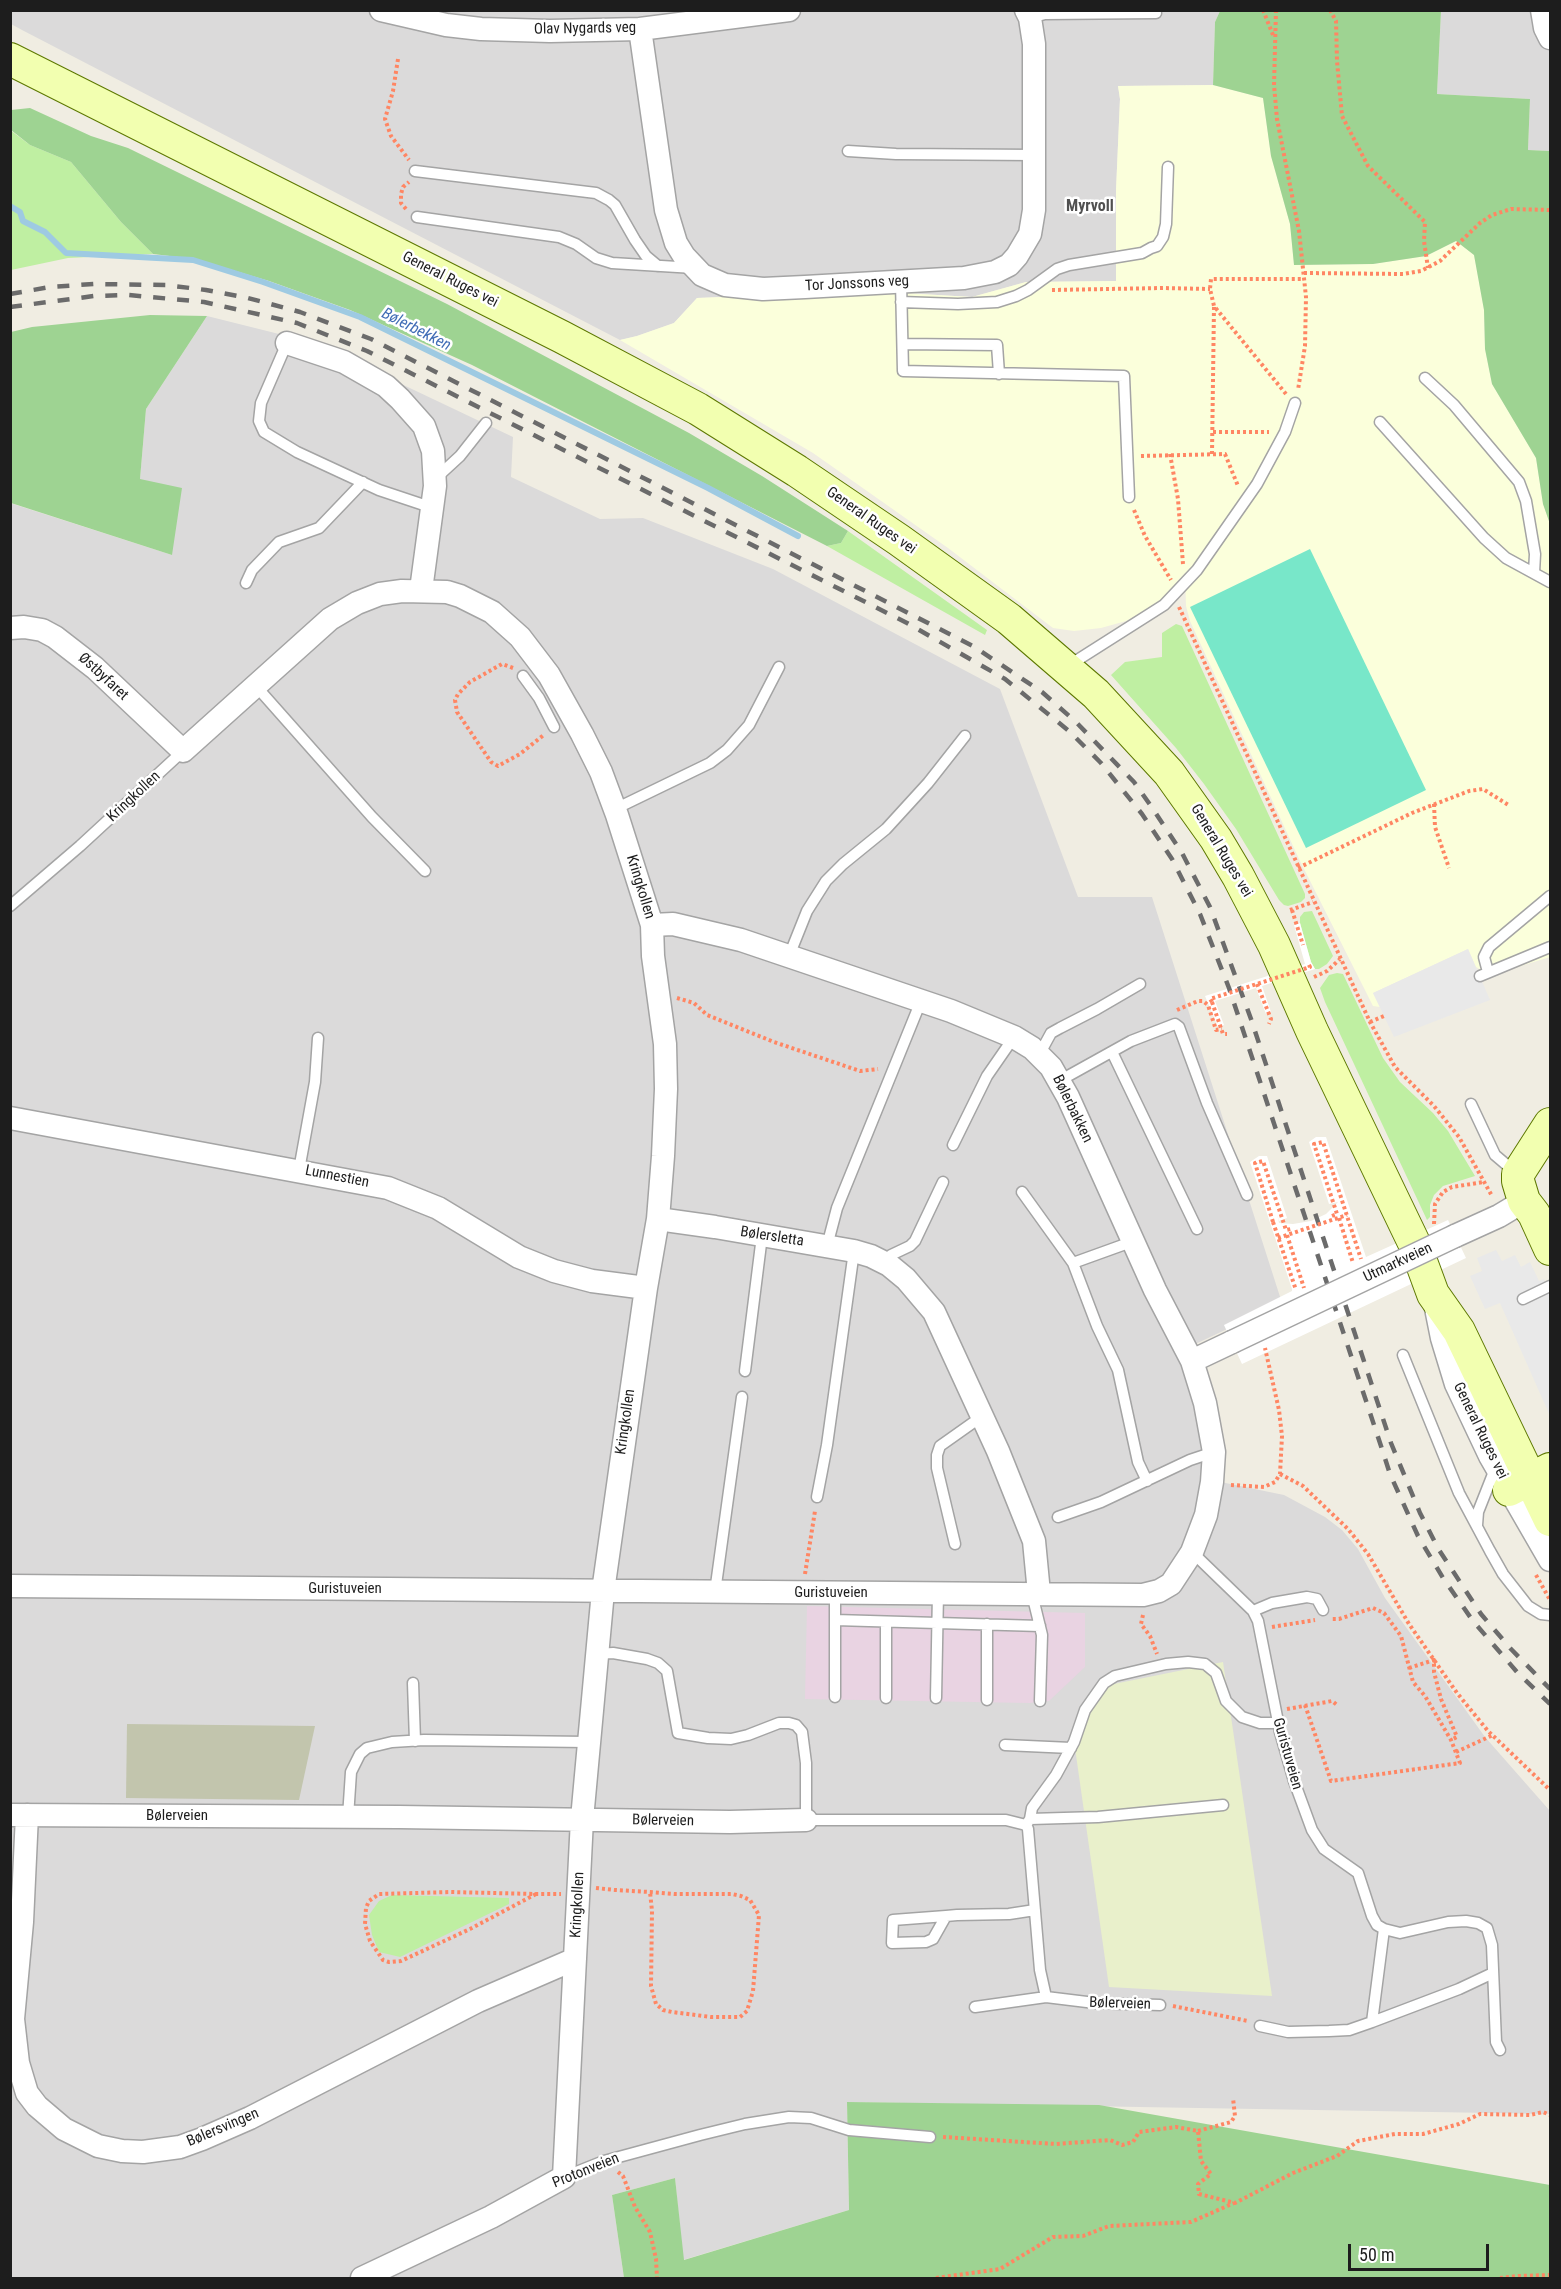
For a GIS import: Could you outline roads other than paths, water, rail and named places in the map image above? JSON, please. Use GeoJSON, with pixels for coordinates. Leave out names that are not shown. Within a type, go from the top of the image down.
{"type":"FeatureCollection","features":[{"type":"Feature","properties":{"kind":"main road","name":"General Ruges vei"},"geometry":{"type":"LineString","coordinates":[[10,59],[490,300],[689,404],[797,471],[899,540],[1009,619],[1067,667],[1112,710],[1169,773],[1216,839],[1238,876],[1274,945],[1312,1031],[1415,1245],[1433,1294],[1459,1330],[1522,1476],[1551,1520]]}},
{"type":"Feature","properties":{"kind":"main road","name":"Utmarkveien"},"geometry":{"type":"LineString","coordinates":[[1521,1188],[1551,1124]]}},
{"type":"Feature","properties":{"kind":"main road"},"geometry":{"type":"LineString","coordinates":[[1521,1188],[1551,1249]]}},
{"type":"Feature","properties":{"kind":"street","name":"Olav Nygards veg"},"geometry":{"type":"LineString","coordinates":[[381,10],[446,25],[481,29],[550,31],[640,29],[789,10]]}},
{"type":"Feature","properties":{"kind":"street"},"geometry":{"type":"LineString","coordinates":[[1542,10],[1545,28],[1551,38]]}},
{"type":"Feature","properties":{"kind":"street","name":"Tor Jonssons veg"},"geometry":{"type":"LineString","coordinates":[[640,29],[666,210],[676,243],[694,268],[718,283],[748,288],[901,292],[995,272],[1009,265],[1017,256],[1029,234],[1034,210],[1035,155],[1034,44],[1028,14]]}},
{"type":"Feature","properties":{"kind":"street"},"geometry":{"type":"LineString","coordinates":[[287,342],[344,362],[386,386],[424,426],[433,451],[435,480],[422,590]]}},
{"type":"Feature","properties":{"kind":"street","name":"Kringkollen"},"geometry":{"type":"LineString","coordinates":[[183,751],[330,619],[357,603],[380,594],[402,591],[447,592],[460,596],[492,612],[520,638],[547,692],[592,753],[615,809],[652,925],[653,956],[664,1044],[666,1089],[658,1219],[603,1591],[588,1742],[564,2177]]}},
{"type":"Feature","properties":{"kind":"street","name":"Østbyfaret"},"geometry":{"type":"LineString","coordinates":[[10,627],[42,630],[55,637],[96,668],[183,751]]}},
{"type":"Feature","properties":{"kind":"street","name":"Bølerbakken"},"geometry":{"type":"LineString","coordinates":[[652,925],[673,924],[741,940],[951,1011],[1014,1037],[1051,1067],[1155,1290],[1192,1361],[1205,1403],[1214,1452],[1212,1482],[1206,1515],[1192,1552]]}},
{"type":"Feature","properties":{"kind":"street","name":"Lunnestien"},"geometry":{"type":"LineString","coordinates":[[10,1118],[388,1188],[438,1208],[519,1257],[554,1271],[592,1281],[646,1288]]}},
{"type":"Feature","properties":{"kind":"street","name":"Utmarkveien"},"geometry":{"type":"LineString","coordinates":[[1192,1361],[1499,1216],[1521,1188]]}},
{"type":"Feature","properties":{"kind":"street","name":"Bølersletta"},"geometry":{"type":"LineString","coordinates":[[658,1219],[854,1251],[884,1262],[906,1279],[934,1312],[998,1451],[1034,1541],[1035,1594]]}},
{"type":"Feature","properties":{"kind":"street","name":"General Ruges vei"},"geometry":{"type":"LineString","coordinates":[[1522,1476],[1551,1560]]}},
{"type":"Feature","properties":{"kind":"street","name":"Guristuveien"},"geometry":{"type":"LineString","coordinates":[[10,1587],[1143,1595],[1159,1592],[1171,1584],[1192,1552]]}},
{"type":"Feature","properties":{"kind":"street","name":"Bølerveien"},"geometry":{"type":"LineString","coordinates":[[19,1815],[348,1816],[730,1822],[806,1820]]}},
{"type":"Feature","properties":{"kind":"street","name":"Bølersvingen"},"geometry":{"type":"LineString","coordinates":[[19,1815],[22,1922],[13,2019],[18,2063],[27,2093],[37,2106],[64,2129],[98,2146],[143,2152],[180,2147],[202,2139],[250,2118],[478,2001],[575,1959]]}},
{"type":"Feature","properties":{"kind":"street","name":"Protonveien"},"geometry":{"type":"LineString","coordinates":[[362,2278],[491,2217],[564,2177]]}},
{"type":"Feature","properties":{"kind":"lane"},"geometry":{"type":"LineString","coordinates":[[1028,14],[1156,13]]}},
{"type":"Feature","properties":{"kind":"lane"},"geometry":{"type":"LineString","coordinates":[[848,151],[1035,155]]}},
{"type":"Feature","properties":{"kind":"lane"},"geometry":{"type":"LineString","coordinates":[[1129,497],[1124,376],[903,371],[901,292],[985,304],[1016,296],[1057,269],[1142,253],[1157,246],[1163,237],[1166,224],[1168,167]]}},
{"type":"Feature","properties":{"kind":"lane"},"geometry":{"type":"LineString","coordinates":[[415,171],[596,193],[615,205],[646,256],[658,266]]}},
{"type":"Feature","properties":{"kind":"lane"},"geometry":{"type":"LineString","coordinates":[[417,217],[559,237],[576,244],[596,258],[612,263],[694,268]]}},
{"type":"Feature","properties":{"kind":"lane"},"geometry":{"type":"LineString","coordinates":[[287,342],[261,403],[259,420],[264,432],[297,452],[363,482],[433,508]]}},
{"type":"Feature","properties":{"kind":"lane"},"geometry":{"type":"LineString","coordinates":[[903,344],[997,345],[999,374]]}},
{"type":"Feature","properties":{"kind":"lane"},"geometry":{"type":"LineString","coordinates":[[1425,378],[1454,405],[1519,482],[1526,501],[1535,554],[1534,573]]}},
{"type":"Feature","properties":{"kind":"lane"},"geometry":{"type":"LineString","coordinates":[[1067,667],[1152,613],[1178,591],[1203,562],[1257,484],[1285,432],[1295,403]]}},
{"type":"Feature","properties":{"kind":"lane"},"geometry":{"type":"LineString","coordinates":[[1380,422],[1484,538],[1506,558],[1551,582]]}},
{"type":"Feature","properties":{"kind":"lane"},"geometry":{"type":"LineString","coordinates":[[435,480],[460,456],[486,423]]}},
{"type":"Feature","properties":{"kind":"lane"},"geometry":{"type":"LineString","coordinates":[[246,583],[252,570],[279,542],[318,528],[363,482]]}},
{"type":"Feature","properties":{"kind":"lane"},"geometry":{"type":"LineString","coordinates":[[615,809],[710,763],[727,750],[749,725],[780,667]]}},
{"type":"Feature","properties":{"kind":"lane"},"geometry":{"type":"LineString","coordinates":[[523,676],[547,692],[554,727]]}},
{"type":"Feature","properties":{"kind":"lane"},"geometry":{"type":"LineString","coordinates":[[254,685],[372,817],[425,871]]}},
{"type":"Feature","properties":{"kind":"lane"},"geometry":{"type":"LineString","coordinates":[[789,956],[807,911],[826,881],[849,858],[886,829],[928,783],[965,736]]}},
{"type":"Feature","properties":{"kind":"lane","name":"Kringkollen"},"geometry":{"type":"LineString","coordinates":[[10,906],[88,839],[183,751]]}},
{"type":"Feature","properties":{"kind":"lane"},"geometry":{"type":"LineString","coordinates":[[1551,896],[1489,947],[1484,957],[1484,974],[1551,947]]}},
{"type":"Feature","properties":{"kind":"lane"},"geometry":{"type":"LineString","coordinates":[[1039,1055],[1052,1034],[1060,1028],[1097,1010],[1140,984]]}},
{"type":"Feature","properties":{"kind":"lane"},"geometry":{"type":"LineString","coordinates":[[827,1246],[837,1208],[921,1001]]}},
{"type":"Feature","properties":{"kind":"lane"},"geometry":{"type":"LineString","coordinates":[[1059,1081],[1131,1041],[1175,1024],[1179,1027],[1207,1103],[1247,1195]]}},
{"type":"Feature","properties":{"kind":"lane"},"geometry":{"type":"LineString","coordinates":[[953,1145],[987,1076],[1014,1037]]}},
{"type":"Feature","properties":{"kind":"lane"},"geometry":{"type":"LineString","coordinates":[[299,1170],[315,1082],[318,1038]]}},
{"type":"Feature","properties":{"kind":"lane"},"geometry":{"type":"LineString","coordinates":[[1112,1052],[1197,1229]]}},
{"type":"Feature","properties":{"kind":"lane"},"geometry":{"type":"LineString","coordinates":[[1471,1104],[1495,1155],[1521,1188]]}},
{"type":"Feature","properties":{"kind":"lane"},"geometry":{"type":"LineString","coordinates":[[884,1262],[891,1255],[915,1241],[943,1182]]}},
{"type":"Feature","properties":{"kind":"lane"},"geometry":{"type":"LineString","coordinates":[[1022,1192],[1073,1263],[1094,1318],[1118,1370],[1138,1462],[1147,1481]]}},
{"type":"Feature","properties":{"kind":"lane"},"geometry":{"type":"LineString","coordinates":[[744,1371],[762,1236]]}},
{"type":"Feature","properties":{"kind":"lane"},"geometry":{"type":"LineString","coordinates":[[1073,1263],[1134,1241]]}},
{"type":"Feature","properties":{"kind":"lane"},"geometry":{"type":"LineString","coordinates":[[817,1497],[827,1445],[854,1251]]}},
{"type":"Feature","properties":{"kind":"lane"},"geometry":{"type":"LineString","coordinates":[[1523,1299],[1551,1286]]}},
{"type":"Feature","properties":{"kind":"lane"},"geometry":{"type":"LineString","coordinates":[[1403,1355],[1455,1482],[1503,1574],[1528,1606],[1540,1614],[1551,1616]]}},
{"type":"Feature","properties":{"kind":"lane"},"geometry":{"type":"LineString","coordinates":[[715,1592],[742,1397]]}},
{"type":"Feature","properties":{"kind":"lane"},"geometry":{"type":"LineString","coordinates":[[955,1544],[937,1468],[937,1455],[940,1446],[981,1417]]}},
{"type":"Feature","properties":{"kind":"lane"},"geometry":{"type":"LineString","coordinates":[[1058,1517],[1101,1502],[1190,1460],[1214,1452]]}},
{"type":"Feature","properties":{"kind":"lane"},"geometry":{"type":"LineString","coordinates":[[1477,1525],[1478,1512],[1522,1476]]}},
{"type":"Feature","properties":{"kind":"lane","name":"Guristuveien"},"geometry":{"type":"LineString","coordinates":[[1192,1552],[1253,1611],[1260,1630],[1276,1717],[1294,1781],[1317,1842],[1358,1873],[1372,1916],[1377,1925],[1384,1929]]}},
{"type":"Feature","properties":{"kind":"lane"},"geometry":{"type":"LineString","coordinates":[[835,1593],[835,1697]]}},
{"type":"Feature","properties":{"kind":"lane"},"geometry":{"type":"LineString","coordinates":[[936,1698],[938,1593]]}},
{"type":"Feature","properties":{"kind":"lane"},"geometry":{"type":"LineString","coordinates":[[1035,1594],[1042,1635],[1040,1701]]}},
{"type":"Feature","properties":{"kind":"lane"},"geometry":{"type":"LineString","coordinates":[[1253,1611],[1272,1603],[1307,1597],[1317,1599],[1323,1610]]}},
{"type":"Feature","properties":{"kind":"lane"},"geometry":{"type":"LineString","coordinates":[[836,1620],[1040,1626]]}},
{"type":"Feature","properties":{"kind":"lane"},"geometry":{"type":"LineString","coordinates":[[886,1622],[886,1698]]}},
{"type":"Feature","properties":{"kind":"lane"},"geometry":{"type":"LineString","coordinates":[[987,1624],[987,1700]]}},
{"type":"Feature","properties":{"kind":"lane"},"geometry":{"type":"LineString","coordinates":[[597,1654],[613,1653],[647,1659],[658,1663],[667,1671],[678,1733],[731,1739],[779,1724],[796,1725],[802,1732],[806,1763],[806,1820]]}},
{"type":"Feature","properties":{"kind":"lane"},"geometry":{"type":"LineString","coordinates":[[1046,1997],[1040,1970],[1028,1822],[1032,1808],[1056,1775],[1071,1748],[1085,1710],[1104,1683],[1115,1676],[1150,1667],[1188,1662],[1205,1664],[1216,1673],[1226,1701],[1242,1717],[1260,1723],[1276,1717]]}},
{"type":"Feature","properties":{"kind":"lane"},"geometry":{"type":"LineString","coordinates":[[413,1683],[415,1741]]}},
{"type":"Feature","properties":{"kind":"lane"},"geometry":{"type":"LineString","coordinates":[[348,1816],[351,1772],[360,1754],[367,1748],[392,1742],[415,1741],[588,1742]]}},
{"type":"Feature","properties":{"kind":"lane"},"geometry":{"type":"LineString","coordinates":[[1005,1745],[1071,1748]]}},
{"type":"Feature","properties":{"kind":"lane","name":"Bølerveien"},"geometry":{"type":"LineString","coordinates":[[806,1820],[1006,1820],[1028,1822],[1223,1805]]}},
{"type":"Feature","properties":{"kind":"lane"},"geometry":{"type":"LineString","coordinates":[[946,1916],[933,1939],[926,1942],[892,1943],[893,1920],[946,1916],[1008,1914],[1035,1910]]}},
{"type":"Feature","properties":{"kind":"lane"},"geometry":{"type":"LineString","coordinates":[[1372,2022],[1384,1929],[1400,1933],[1448,1922],[1478,1923],[1486,1928],[1490,1935],[1496,2042],[1500,2050]]}},
{"type":"Feature","properties":{"kind":"lane"},"geometry":{"type":"LineString","coordinates":[[1260,2026],[1288,2032],[1349,2030],[1459,1989],[1493,1973]]}},
{"type":"Feature","properties":{"kind":"lane","name":"Bølerveien"},"geometry":{"type":"LineString","coordinates":[[975,2007],[1046,1997],[1095,2004],[1160,2005]]}},
{"type":"Feature","properties":{"kind":"lane","name":"Protonveien"},"geometry":{"type":"LineString","coordinates":[[564,2177],[604,2161],[745,2124],[789,2118],[811,2118],[849,2130],[930,2137]]}},
{"type":"Feature","properties":{"kind":"waterway","name":"Bølerbekken"},"geometry":{"type":"LineString","coordinates":[[10,206],[20,212],[23,221],[45,232],[66,253],[193,260],[360,317],[708,488],[798,536]]}},
{"type":"Feature","properties":{"kind":"railway"},"geometry":{"type":"LineString","coordinates":[[10,294],[50,287],[94,284],[166,285],[248,298],[300,312],[371,339],[973,646],[1042,692],[1076,722],[1134,782],[1182,853],[1210,907],[1251,1019],[1391,1443],[1420,1513],[1439,1550],[1481,1614],[1550,1689]]}},
{"type":"Feature","properties":{"kind":"railway"},"geometry":{"type":"LineString","coordinates":[[10,307],[94,296],[129,295],[204,302],[297,323],[367,351],[907,623],[1005,679],[1069,731],[1101,763],[1142,814],[1172,859],[1200,914],[1229,988],[1390,1474],[1418,1536],[1443,1578],[1473,1621],[1517,1672],[1550,1704]]}},
{"type":"Feature","properties":{"kind":"district","name":"Myrvoll"},"geometry":{"type":"Point","coordinates":[1090,207]}}]}
